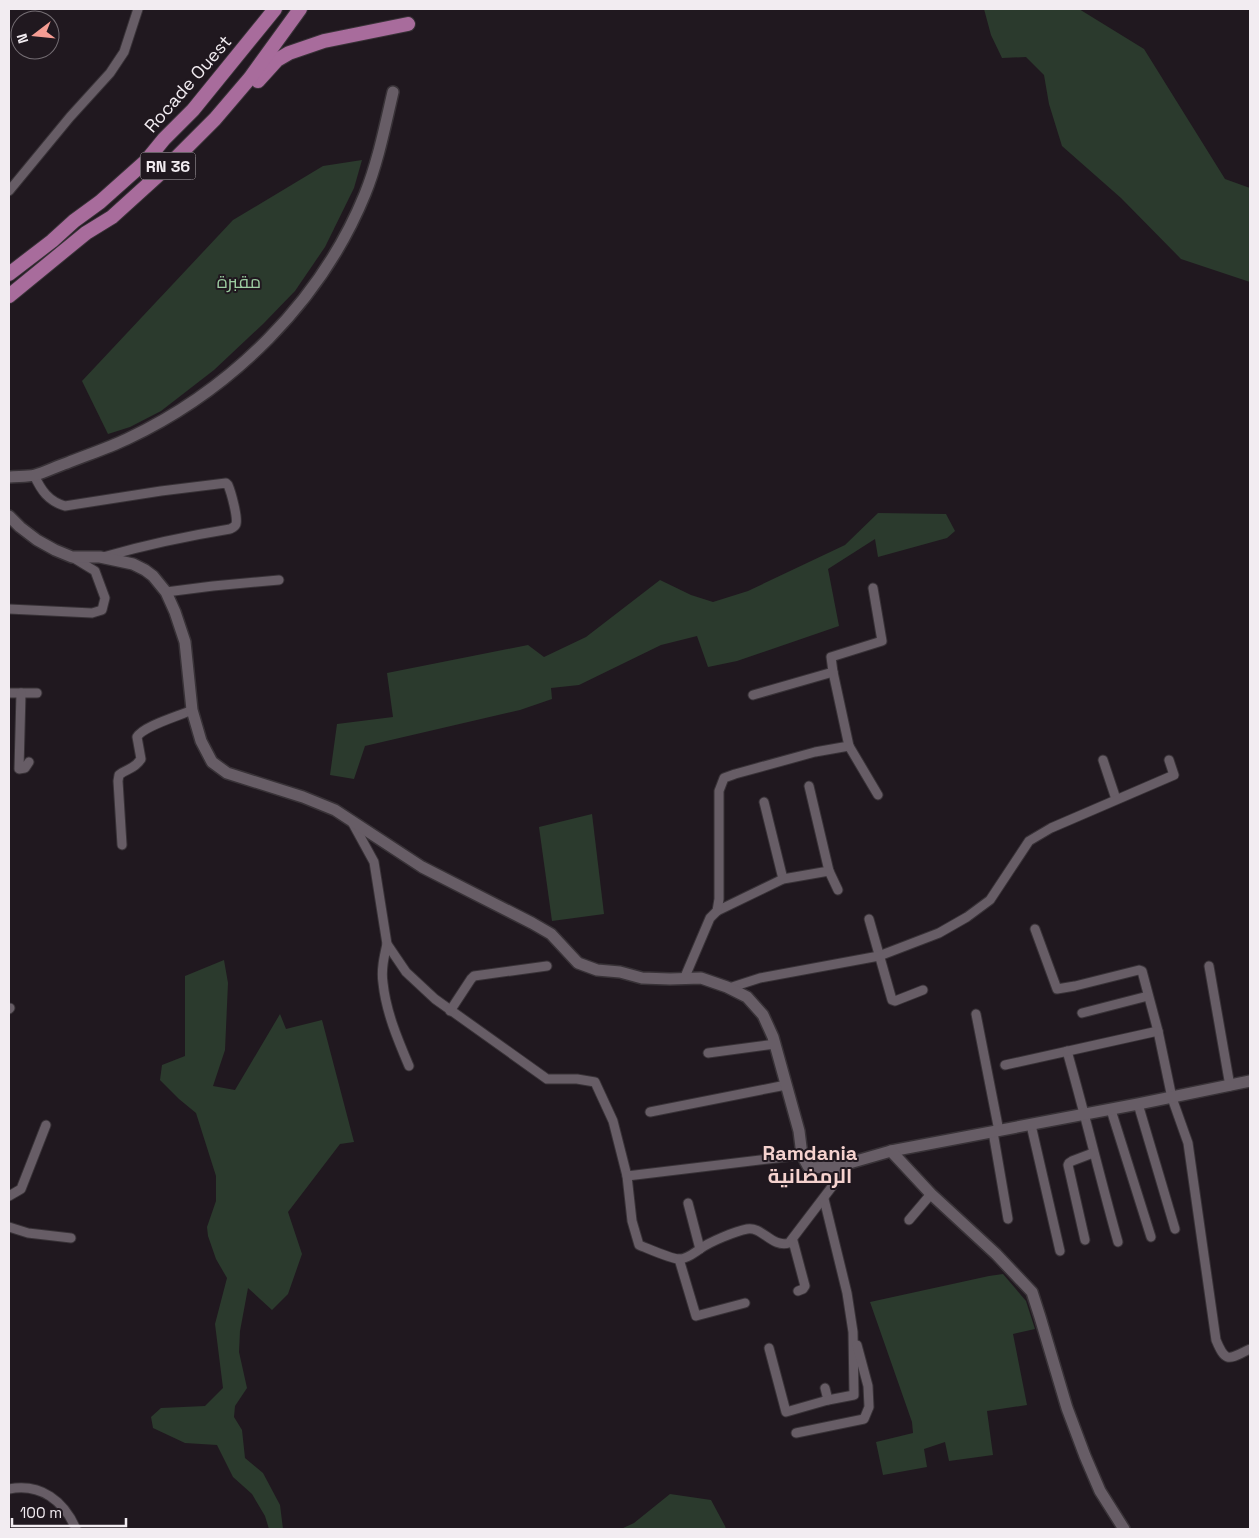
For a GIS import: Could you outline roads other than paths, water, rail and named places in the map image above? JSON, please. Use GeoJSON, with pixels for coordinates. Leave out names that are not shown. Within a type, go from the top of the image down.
{"type":"FeatureCollection","features":[{"type":"Feature","properties":{"kind":"highway"},"geometry":{"type":"LineString","coordinates":[[226,70],[262,9]]}},
{"type":"Feature","properties":{"kind":"highway","name":"Rocade Ouest"},"geometry":{"type":"LineString","coordinates":[[9,274],[100,202],[146,161],[164,139],[194,110],[275,9]]}},
{"type":"Feature","properties":{"kind":"highway","name":"RN 36"},"geometry":{"type":"LineString","coordinates":[[9,296],[86,233],[112,217],[215,119],[250,78],[300,9]]}},
{"type":"Feature","properties":{"kind":"highway"},"geometry":{"type":"LineString","coordinates":[[134,197],[171,175],[179,168],[236,108],[277,60],[289,53],[324,41],[408,24]]}},
{"type":"Feature","properties":{"kind":"street"},"geometry":{"type":"LineString","coordinates":[[9,190],[70,117],[110,73],[124,52],[138,9]]}},
{"type":"Feature","properties":{"kind":"street"},"geometry":{"type":"LineString","coordinates":[[9,477],[34,475],[110,447],[142,432],[208,391],[250,356],[306,297],[345,235],[365,194],[384,129],[392,92]]}},
{"type":"Feature","properties":{"kind":"street"},"geometry":{"type":"LineString","coordinates":[[34,475],[44,494],[60,505],[65,506],[202,485],[226,483],[228,485],[236,514],[236,524],[234,527],[130,549],[100,558]]}},
{"type":"Feature","properties":{"kind":"street"},"geometry":{"type":"LineString","coordinates":[[9,516],[37,540],[96,571],[104,598],[102,610],[92,613],[9,609]]}},
{"type":"Feature","properties":{"kind":"street"},"geometry":{"type":"LineString","coordinates":[[72,557],[100,558],[133,564],[153,576],[166,592],[185,642],[192,710],[206,752],[218,768],[227,774],[303,797],[335,810],[422,867],[551,934],[578,963],[597,970],[620,972],[642,978],[701,978],[747,997],[763,1015],[775,1044],[799,1131],[802,1155],[808,1166],[812,1168],[840,1166],[891,1151],[1111,1110],[1250,1081]]}},
{"type":"Feature","properties":{"kind":"street"},"geometry":{"type":"LineString","coordinates":[[166,592],[279,580]]}},
{"type":"Feature","properties":{"kind":"street"},"geometry":{"type":"LineString","coordinates":[[873,588],[882,641],[831,657],[832,672],[849,746],[878,795]]}},
{"type":"Feature","properties":{"kind":"street"},"geometry":{"type":"LineString","coordinates":[[754,695],[832,672]]}},
{"type":"Feature","properties":{"kind":"street"},"geometry":{"type":"LineString","coordinates":[[9,693],[37,692]]}},
{"type":"Feature","properties":{"kind":"street"},"geometry":{"type":"LineString","coordinates":[[20,693],[19,768],[25,768],[29,762]]}},
{"type":"Feature","properties":{"kind":"street"},"geometry":{"type":"LineString","coordinates":[[122,845],[118,781],[119,775],[122,772],[133,768],[141,759],[138,734],[152,726],[192,710]]}},
{"type":"Feature","properties":{"kind":"street"},"geometry":{"type":"LineString","coordinates":[[717,911],[719,899],[719,790],[724,778],[815,752],[849,746]]}},
{"type":"Feature","properties":{"kind":"street"},"geometry":{"type":"LineString","coordinates":[[1103,760],[1116,799]]}},
{"type":"Feature","properties":{"kind":"street"},"geometry":{"type":"LineString","coordinates":[[729,988],[760,978],[879,956],[939,933],[967,917],[990,900],[1029,841],[1051,828],[1174,775],[1169,760]]}},
{"type":"Feature","properties":{"kind":"street"},"geometry":{"type":"LineString","coordinates":[[809,786],[829,871],[838,890]]}},
{"type":"Feature","properties":{"kind":"street"},"geometry":{"type":"LineString","coordinates":[[764,802],[782,879]]}},
{"type":"Feature","properties":{"kind":"street"},"geometry":{"type":"LineString","coordinates":[[351,820],[374,862],[387,944],[382,982],[394,1028],[409,1066]]}},
{"type":"Feature","properties":{"kind":"street"},"geometry":{"type":"LineString","coordinates":[[684,979],[710,918],[717,911],[782,879],[829,871]]}},
{"type":"Feature","properties":{"kind":"street"},"geometry":{"type":"LineString","coordinates":[[868,919],[892,1000],[895,1001],[923,990]]}},
{"type":"Feature","properties":{"kind":"street"},"geometry":{"type":"LineString","coordinates":[[1036,929],[1057,989],[1138,970],[1142,971],[1158,1031],[1172,1098],[1188,1143],[1216,1340],[1221,1354],[1225,1357],[1234,1357],[1250,1349]]}},
{"type":"Feature","properties":{"kind":"street"},"geometry":{"type":"LineString","coordinates":[[387,944],[406,972],[435,999],[547,1079],[578,1079],[595,1082],[613,1120],[627,1176],[632,1221],[639,1245],[679,1259],[695,1254],[700,1249],[725,1237],[750,1228],[755,1229],[776,1243],[782,1245],[790,1243],[850,1163]]}},
{"type":"Feature","properties":{"kind":"street"},"geometry":{"type":"LineString","coordinates":[[450,1010],[474,976],[546,966]]}},
{"type":"Feature","properties":{"kind":"street"},"geometry":{"type":"LineString","coordinates":[[1209,966],[1230,1086]]}},
{"type":"Feature","properties":{"kind":"street"},"geometry":{"type":"LineString","coordinates":[[1082,1013],[1148,996]]}},
{"type":"Feature","properties":{"kind":"street"},"geometry":{"type":"LineString","coordinates":[[976,1014],[996,1132],[1008,1219]]}},
{"type":"Feature","properties":{"kind":"street"},"geometry":{"type":"LineString","coordinates":[[1005,1065],[1158,1031]]}},
{"type":"Feature","properties":{"kind":"street"},"geometry":{"type":"LineString","coordinates":[[708,1053],[775,1044]]}},
{"type":"Feature","properties":{"kind":"street"},"geometry":{"type":"LineString","coordinates":[[1067,1051],[1118,1242]]}},
{"type":"Feature","properties":{"kind":"street"},"geometry":{"type":"LineString","coordinates":[[650,1112],[786,1085]]}},
{"type":"Feature","properties":{"kind":"street"},"geometry":{"type":"LineString","coordinates":[[1138,1104],[1175,1229]]}},
{"type":"Feature","properties":{"kind":"street"},"geometry":{"type":"LineString","coordinates":[[1111,1110],[1151,1237]]}},
{"type":"Feature","properties":{"kind":"street"},"geometry":{"type":"LineString","coordinates":[[9,1196],[21,1189],[46,1125]]}},
{"type":"Feature","properties":{"kind":"street"},"geometry":{"type":"LineString","coordinates":[[1031,1125],[1060,1251]]}},
{"type":"Feature","properties":{"kind":"street"},"geometry":{"type":"LineString","coordinates":[[891,1151],[931,1194],[996,1254],[1032,1292],[1085,1456],[1100,1492],[1124,1529]]}},
{"type":"Feature","properties":{"kind":"street"},"geometry":{"type":"LineString","coordinates":[[1085,1240],[1068,1165],[1069,1162],[1093,1153]]}},
{"type":"Feature","properties":{"kind":"street"},"geometry":{"type":"LineString","coordinates":[[627,1176],[802,1155]]}},
{"type":"Feature","properties":{"kind":"street"},"geometry":{"type":"LineString","coordinates":[[909,1220],[931,1194]]}},
{"type":"Feature","properties":{"kind":"street"},"geometry":{"type":"LineString","coordinates":[[796,1434],[864,1419],[869,1407],[868,1386],[853,1332],[847,1294],[824,1199]]}},
{"type":"Feature","properties":{"kind":"street"},"geometry":{"type":"LineString","coordinates":[[688,1203],[700,1249]]}},
{"type":"Feature","properties":{"kind":"street"},"geometry":{"type":"LineString","coordinates":[[9,1227],[28,1234],[71,1238]]}},
{"type":"Feature","properties":{"kind":"street"},"geometry":{"type":"LineString","coordinates":[[793,1241],[805,1286],[798,1291]]}},
{"type":"Feature","properties":{"kind":"street"},"geometry":{"type":"LineString","coordinates":[[679,1259],[696,1316],[745,1303]]}},
{"type":"Feature","properties":{"kind":"street"},"geometry":{"type":"LineString","coordinates":[[769,1348],[786,1412],[854,1394],[853,1332]]}},
{"type":"Feature","properties":{"kind":"street"},"geometry":{"type":"LineString","coordinates":[[825,1388],[828,1400]]}},
{"type":"Feature","properties":{"kind":"street"},"geometry":{"type":"LineString","coordinates":[[9,1489],[27,1488],[43,1492],[59,1502],[71,1517],[76,1529]]}},
{"type":"Feature","properties":{"kind":"district","name":"Ramdania الرمضانية"},"geometry":{"type":"Point","coordinates":[810,1164]}},
{"type":"Feature","properties":{"kind":"park label","name":"مقبرة"},"geometry":{"type":"Point","coordinates":[239,282]}}]}
